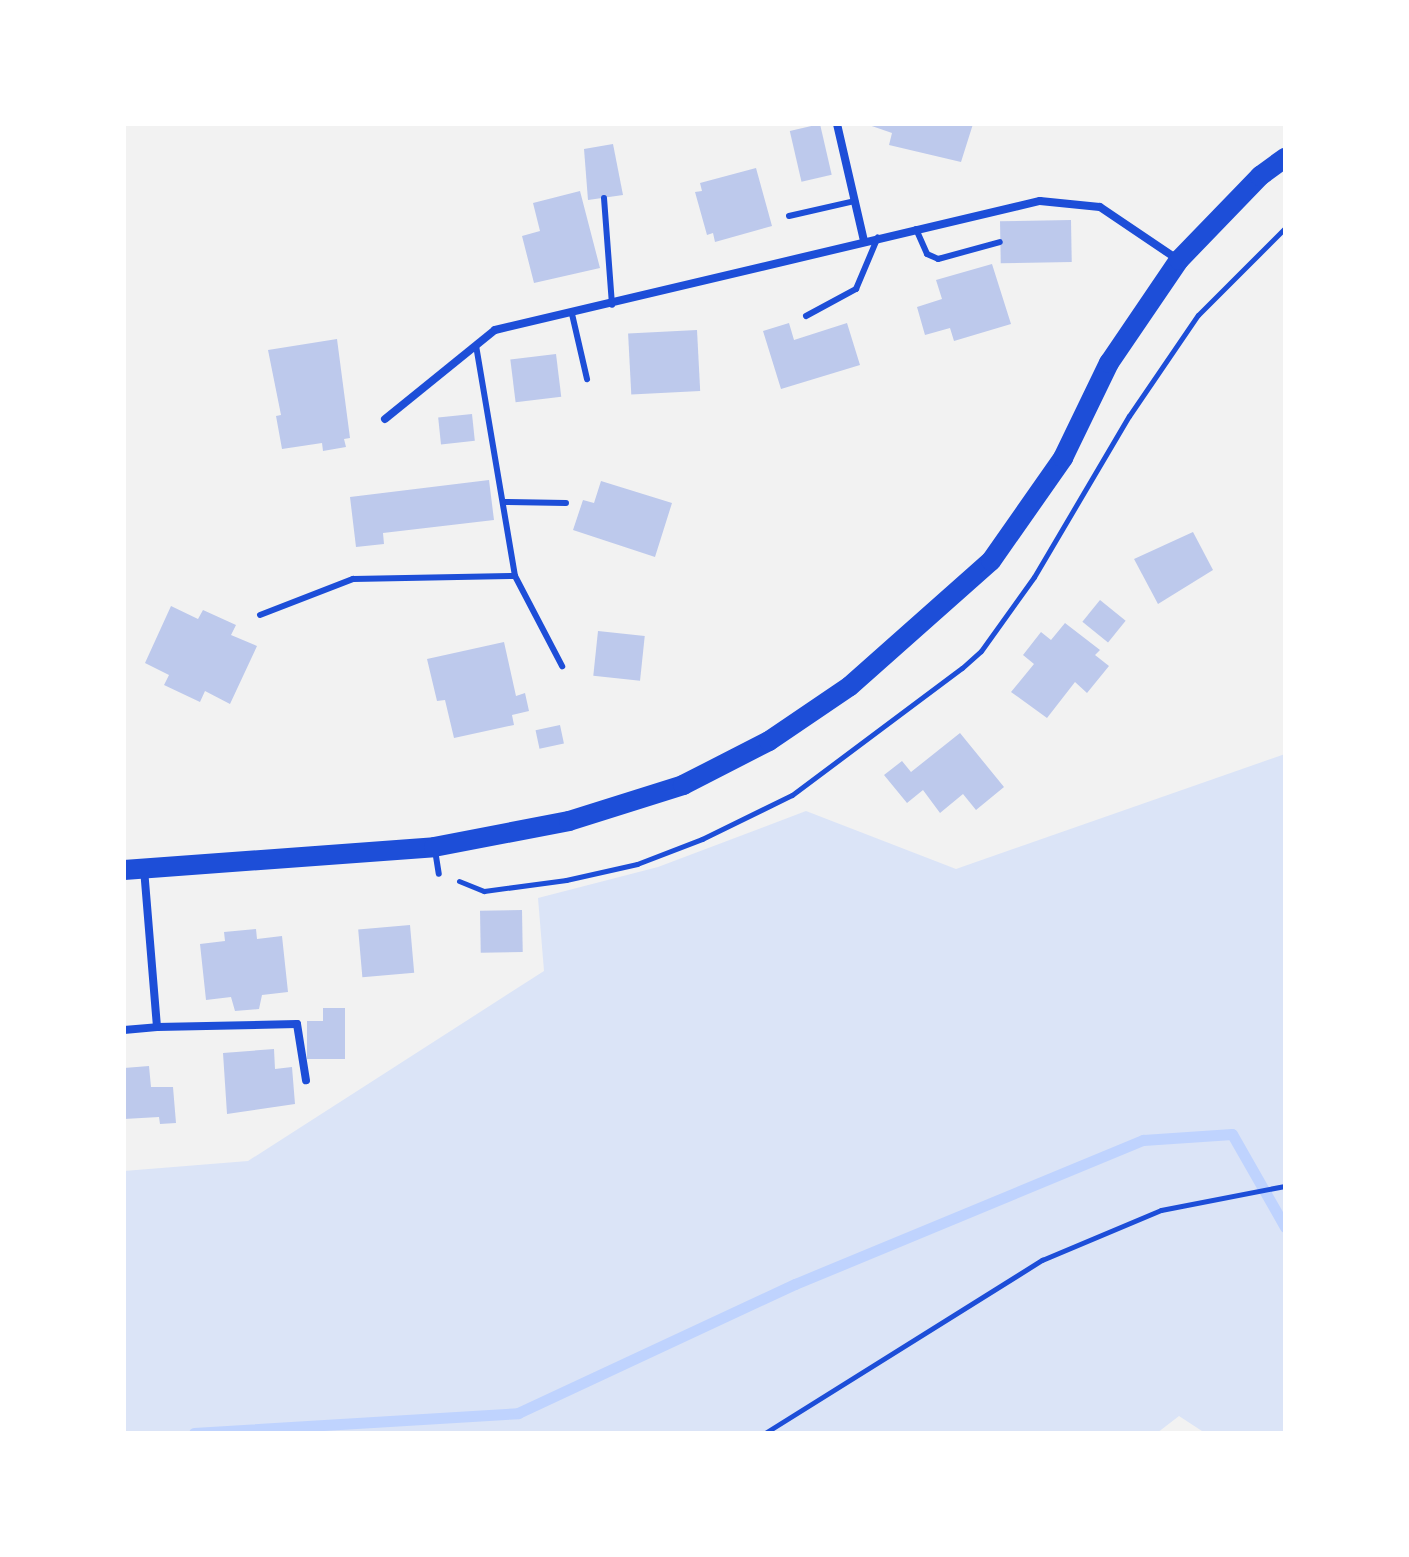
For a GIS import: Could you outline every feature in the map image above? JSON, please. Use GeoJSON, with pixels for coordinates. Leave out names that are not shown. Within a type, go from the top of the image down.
{"type":"FeatureCollection","features":[{"type":"Feature","properties":{"kind":"main road"},"geometry":{"type":"LineString","coordinates":[[134,870],[434,847],[569,821],[683,785],[769,741],[850,686],[991,561],[1063,458],[1109,363],[1179,260],[1260,176],[1285,158]]}},
{"type":"Feature","properties":{"kind":"street"},"geometry":{"type":"LineString","coordinates":[[837,124],[864,241]]}},
{"type":"Feature","properties":{"kind":"street"},"geometry":{"type":"LineString","coordinates":[[385,419],[495,330],[612,305],[878,237],[1040,201],[1100,207],[1179,260]]}},
{"type":"Feature","properties":{"kind":"street"},"geometry":{"type":"LineString","coordinates":[[134,870],[157,1027]]}},
{"type":"Feature","properties":{"kind":"street"},"geometry":{"type":"LineString","coordinates":[[124,1030],[297,1024],[306,1080]]}},
{"type":"Feature","properties":{"kind":"lane"},"geometry":{"type":"LineString","coordinates":[[604,198],[612,305]]}},
{"type":"Feature","properties":{"kind":"lane"},"geometry":{"type":"LineString","coordinates":[[789,216],[855,201]]}},
{"type":"Feature","properties":{"kind":"lane"},"geometry":{"type":"LineString","coordinates":[[916,229],[927,254],[938,259],[1000,242]]}},
{"type":"Feature","properties":{"kind":"lane"},"geometry":{"type":"LineString","coordinates":[[806,316],[856,289],[878,237]]}},
{"type":"Feature","properties":{"kind":"lane"},"geometry":{"type":"LineString","coordinates":[[572,314],[587,379]]}},
{"type":"Feature","properties":{"kind":"lane"},"geometry":{"type":"LineString","coordinates":[[476,345],[515,576],[562,666]]}},
{"type":"Feature","properties":{"kind":"lane"},"geometry":{"type":"LineString","coordinates":[[503,502],[566,503]]}},
{"type":"Feature","properties":{"kind":"lane"},"geometry":{"type":"LineString","coordinates":[[260,615],[353,579],[515,576]]}},
{"type":"Feature","properties":{"kind":"lane"},"geometry":{"type":"LineString","coordinates":[[434,847],[439,874]]}},
{"type":"Feature","properties":{"kind":"path"},"geometry":{"type":"LineString","coordinates":[[439,874],[484,891],[637,864],[792,795],[875,736],[981,651],[1034,577],[1129,416],[1198,315],[1285,228]]}},
{"type":"Feature","properties":{"kind":"path"},"geometry":{"type":"LineString","coordinates":[[765,1433],[1042,1260],[1161,1210],[1285,1186]]}},
{"type":"Feature","properties":{"kind":"shaded area"},"geometry":{"type":"Polygon","coordinates":[[[1285,754],[1285,1433],[1205,1433],[1179,1416],[1157,1433],[124,1433],[124,1171],[248,1161],[544,971],[538,898],[658,867],[806,811],[956,869],[1285,754]]]}},
{"type":"Feature","properties":{"kind":"building"},"geometry":{"type":"Polygon","coordinates":[[[820,124],[832,175],[801,182],[790,131],[820,124]]]}},
{"type":"Feature","properties":{"kind":"building"},"geometry":{"type":"Polygon","coordinates":[[[866,124],[973,124],[961,162],[889,145],[892,133],[866,124]]]}},
{"type":"Feature","properties":{"kind":"building"},"geometry":{"type":"Polygon","coordinates":[[[613,144],[623,195],[588,200],[584,149],[613,144]]]}},
{"type":"Feature","properties":{"kind":"building"},"geometry":{"type":"Polygon","coordinates":[[[756,168],[772,226],[715,242],[713,233],[707,235],[695,192],[702,191],[700,183],[756,168]]]}},
{"type":"Feature","properties":{"kind":"building"},"geometry":{"type":"Polygon","coordinates":[[[580,191],[600,268],[534,283],[522,236],[540,231],[533,203],[580,191]]]}},
{"type":"Feature","properties":{"kind":"building"},"geometry":{"type":"Polygon","coordinates":[[[1071,220],[1072,262],[1001,263],[1000,221],[1071,220]]]}},
{"type":"Feature","properties":{"kind":"building"},"geometry":{"type":"Polygon","coordinates":[[[992,264],[1011,324],[954,341],[950,328],[925,335],[917,307],[942,299],[936,280],[992,264]]]}},
{"type":"Feature","properties":{"kind":"building"},"geometry":{"type":"Polygon","coordinates":[[[789,323],[794,340],[847,323],[860,365],[781,389],[763,331],[789,323]]]}},
{"type":"Feature","properties":{"kind":"building"},"geometry":{"type":"Polygon","coordinates":[[[697,330],[700,391],[631,395],[628,334],[697,330]]]}},
{"type":"Feature","properties":{"kind":"building"},"geometry":{"type":"Polygon","coordinates":[[[337,339],[350,438],[344,439],[346,447],[323,451],[322,443],[282,449],[276,416],[281,415],[268,350],[337,339]]]}},
{"type":"Feature","properties":{"kind":"building"},"geometry":{"type":"Polygon","coordinates":[[[556,354],[561,397],[516,402],[510,360],[556,354]]]}},
{"type":"Feature","properties":{"kind":"building"},"geometry":{"type":"Polygon","coordinates":[[[472,414],[475,441],[441,444],[438,418],[472,414]]]}},
{"type":"Feature","properties":{"kind":"building"},"geometry":{"type":"Polygon","coordinates":[[[489,480],[494,520],[383,533],[384,544],[356,547],[350,497],[489,480]]]}},
{"type":"Feature","properties":{"kind":"building"},"geometry":{"type":"Polygon","coordinates":[[[601,481],[672,503],[655,557],[573,530],[583,500],[594,503],[601,481]]]}},
{"type":"Feature","properties":{"kind":"building"},"geometry":{"type":"Polygon","coordinates":[[[1193,532],[1213,570],[1158,604],[1134,559],[1193,532]]]}},
{"type":"Feature","properties":{"kind":"building"},"geometry":{"type":"Polygon","coordinates":[[[1100,600],[1126,621],[1108,643],[1082,622],[1100,600]]]}},
{"type":"Feature","properties":{"kind":"building"},"geometry":{"type":"Polygon","coordinates":[[[171,606],[198,619],[203,610],[236,625],[231,635],[257,646],[230,704],[205,691],[200,702],[164,685],[169,675],[145,663],[171,606]]]}},
{"type":"Feature","properties":{"kind":"building"},"geometry":{"type":"Polygon","coordinates":[[[1065,623],[1100,650],[1095,655],[1109,666],[1087,693],[1075,682],[1047,718],[1011,692],[1034,664],[1023,655],[1041,632],[1051,640],[1065,623]]]}},
{"type":"Feature","properties":{"kind":"building"},"geometry":{"type":"Polygon","coordinates":[[[598,631],[645,636],[640,681],[593,676],[598,631]]]}},
{"type":"Feature","properties":{"kind":"building"},"geometry":{"type":"Polygon","coordinates":[[[504,642],[516,696],[525,693],[529,711],[512,715],[514,725],[454,738],[445,700],[437,701],[427,659],[504,642]]]}},
{"type":"Feature","properties":{"kind":"building"},"geometry":{"type":"Polygon","coordinates":[[[560,725],[564,744],[539,749],[536,730],[560,725]]]}},
{"type":"Feature","properties":{"kind":"building"},"geometry":{"type":"Polygon","coordinates":[[[960,733],[1004,787],[976,810],[963,794],[940,813],[923,790],[907,803],[884,775],[902,761],[911,772],[960,733]]]}},
{"type":"Feature","properties":{"kind":"building"},"geometry":{"type":"Polygon","coordinates":[[[522,910],[523,952],[481,953],[480,911],[522,910]]]}},
{"type":"Feature","properties":{"kind":"building"},"geometry":{"type":"Polygon","coordinates":[[[410,925],[414,973],[362,977],[358,930],[410,925]]]}},
{"type":"Feature","properties":{"kind":"building"},"geometry":{"type":"Polygon","coordinates":[[[256,929],[257,939],[282,936],[288,992],[262,995],[259,1009],[235,1011],[231,997],[206,1000],[200,944],[225,941],[224,932],[256,929]]]}},
{"type":"Feature","properties":{"kind":"building"},"geometry":{"type":"Polygon","coordinates":[[[323,1008],[345,1008],[345,1059],[307,1059],[307,1021],[323,1021],[323,1008]]]}},
{"type":"Feature","properties":{"kind":"building"},"geometry":{"type":"Polygon","coordinates":[[[274,1049],[275,1069],[292,1067],[295,1104],[227,1114],[223,1053],[274,1049]]]}},
{"type":"Feature","properties":{"kind":"building"},"geometry":{"type":"Polygon","coordinates":[[[149,1066],[151,1087],[173,1087],[176,1123],[160,1124],[159,1117],[124,1119],[124,1068],[149,1066]]]}},
{"type":"Feature","properties":{"kind":"waterway"},"geometry":{"type":"LineString","coordinates":[[194,1433],[518,1413],[795,1284],[1143,1140],[1232,1134],[1285,1227]]}}]}
